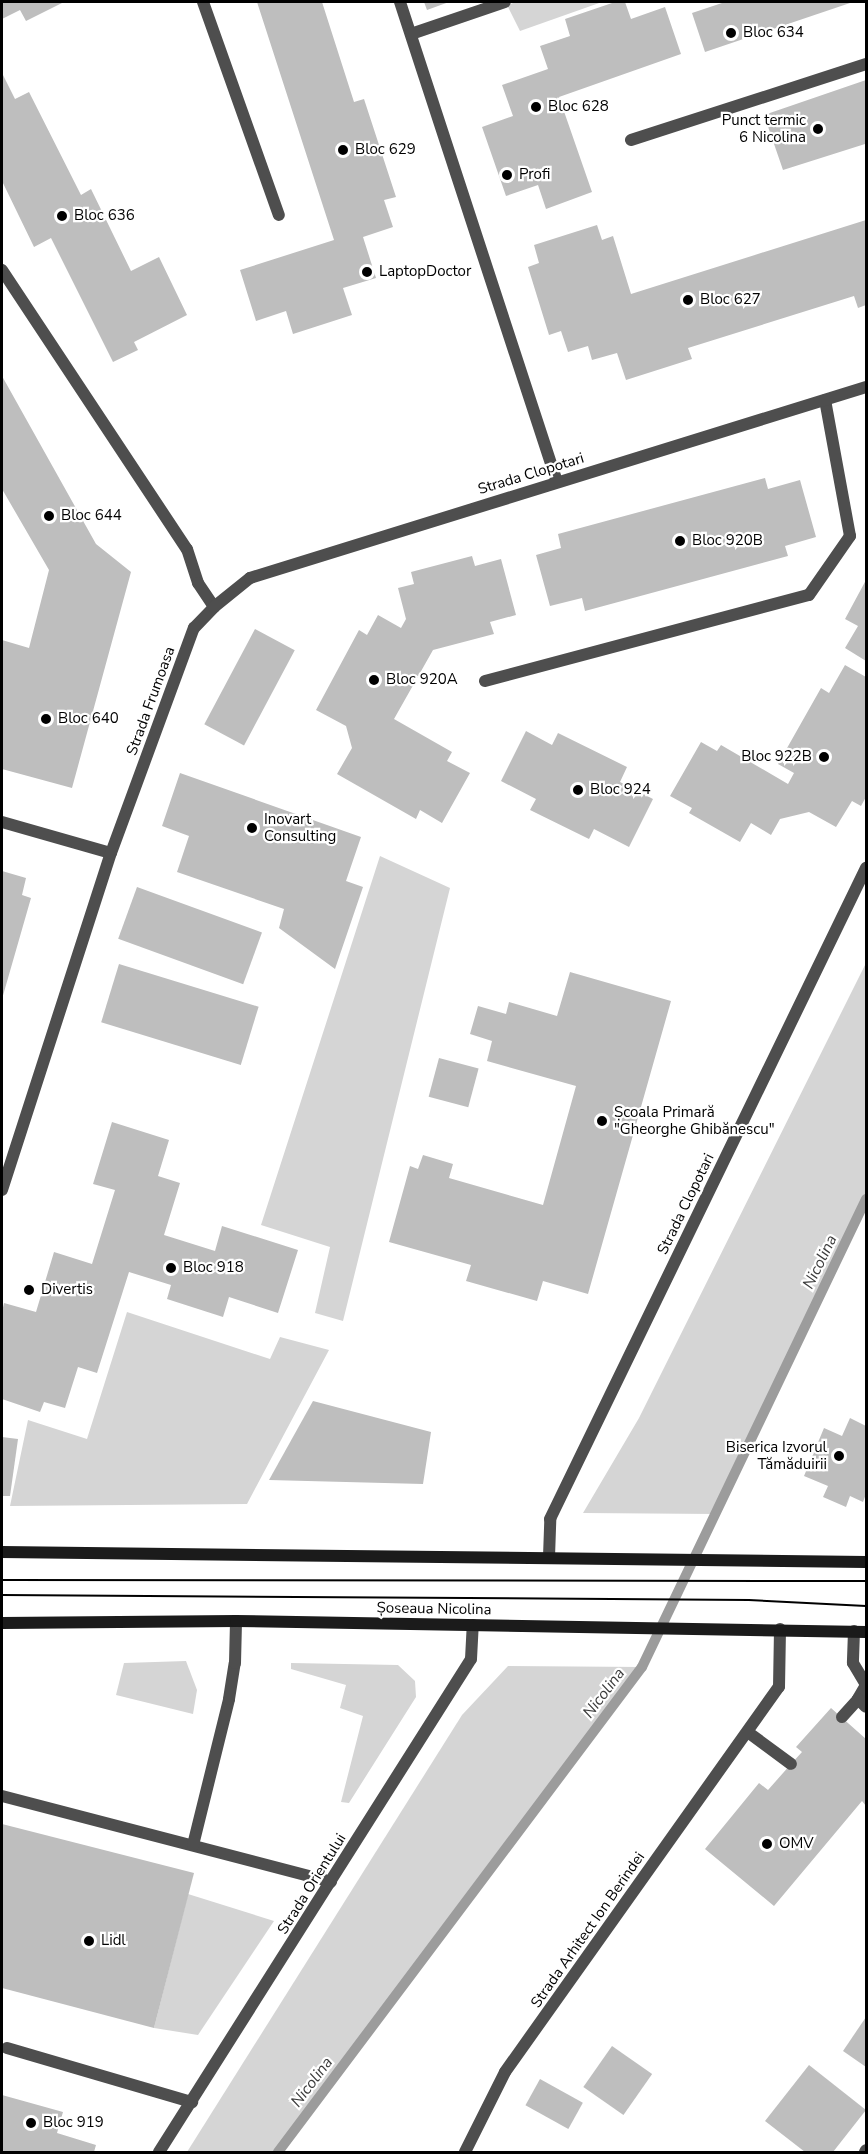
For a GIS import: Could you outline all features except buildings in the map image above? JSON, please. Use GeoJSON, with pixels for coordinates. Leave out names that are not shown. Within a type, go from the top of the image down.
{"type":"FeatureCollection","features":[{"type":"Feature","properties":{"kind":"main road"},"geometry":{"type":"LineString","coordinates":[[2,1552],[774,1559],[867,1563]]}},
{"type":"Feature","properties":{"kind":"main road","name":"Șoseaua Nicolina"},"geometry":{"type":"LineString","coordinates":[[2,1623],[236,1621],[735,1627],[860,1631]]}},
{"type":"Feature","properties":{"kind":"street"},"geometry":{"type":"LineString","coordinates":[[203,2],[279,215]]}},
{"type":"Feature","properties":{"kind":"street"},"geometry":{"type":"LineString","coordinates":[[400,2],[557,482]]}},
{"type":"Feature","properties":{"kind":"street"},"geometry":{"type":"LineString","coordinates":[[411,34],[505,2]]}},
{"type":"Feature","properties":{"kind":"street"},"geometry":{"type":"LineString","coordinates":[[631,141],[867,64]]}},
{"type":"Feature","properties":{"kind":"street"},"geometry":{"type":"LineString","coordinates":[[2,270],[187,549],[198,583],[214,607]]}},
{"type":"Feature","properties":{"kind":"street","name":"Strada Clopotari"},"geometry":{"type":"LineString","coordinates":[[214,607],[250,578],[867,387]]}},
{"type":"Feature","properties":{"kind":"street"},"geometry":{"type":"LineString","coordinates":[[485,681],[809,595],[850,536],[825,400]]}},
{"type":"Feature","properties":{"kind":"street","name":"Strada Frumoasa"},"geometry":{"type":"LineString","coordinates":[[2,1190],[111,853],[194,628],[214,607]]}},
{"type":"Feature","properties":{"kind":"street"},"geometry":{"type":"LineString","coordinates":[[2,822],[111,853]]}},
{"type":"Feature","properties":{"kind":"street","name":"Strada Clopotari"},"geometry":{"type":"LineString","coordinates":[[549,1557],[550,1519],[867,868]]}},
{"type":"Feature","properties":{"kind":"street"},"geometry":{"type":"LineString","coordinates":[[193,1845],[230,1690],[236,1621]]}},
{"type":"Feature","properties":{"kind":"street","name":"Strada Orientului"},"geometry":{"type":"LineString","coordinates":[[159,2152],[471,1659],[473,1625]]}},
{"type":"Feature","properties":{"kind":"street","name":"Strada Arhitect Ion Berindei"},"geometry":{"type":"LineString","coordinates":[[465,2152],[505,2072],[749,1733],[779,1687],[780,1629]]}},
{"type":"Feature","properties":{"kind":"street"},"geometry":{"type":"LineString","coordinates":[[843,1718],[862,1703],[866,1685],[853,1663],[860,1631]]}},
{"type":"Feature","properties":{"kind":"street"},"geometry":{"type":"LineString","coordinates":[[749,1733],[791,1764]]}},
{"type":"Feature","properties":{"kind":"street"},"geometry":{"type":"LineString","coordinates":[[2,1796],[331,1882]]}},
{"type":"Feature","properties":{"kind":"street"},"geometry":{"type":"LineString","coordinates":[[6,2048],[192,2102]]}},
{"type":"Feature","properties":{"kind":"shaded area"},"geometry":{"type":"Polygon","coordinates":[[[516,2],[602,2],[520,31],[507,5],[516,2]]]}},
{"type":"Feature","properties":{"kind":"shaded area"},"geometry":{"type":"Polygon","coordinates":[[[380,856],[450,888],[343,1321],[315,1313],[330,1247],[261,1225],[380,856]]]}},
{"type":"Feature","properties":{"kind":"shaded area"},"geometry":{"type":"Polygon","coordinates":[[[866,963],[866,1198],[716,1514],[583,1513],[639,1418],[866,963]]]}},
{"type":"Feature","properties":{"kind":"shaded area"},"geometry":{"type":"Polygon","coordinates":[[[127,1312],[270,1359],[280,1337],[329,1350],[247,1504],[10,1506],[28,1420],[87,1439],[127,1312]]]}},
{"type":"Feature","properties":{"kind":"shaded area"},"geometry":{"type":"Polygon","coordinates":[[[186,1661],[197,1690],[193,1714],[116,1695],[124,1663],[186,1661]]]}},
{"type":"Feature","properties":{"kind":"shaded area"},"geometry":{"type":"Polygon","coordinates":[[[291,1663],[398,1665],[415,1681],[416,1697],[349,1803],[341,1802],[363,1716],[340,1708],[346,1685],[291,1669],[291,1663]]]}},
{"type":"Feature","properties":{"kind":"shaded area"},"geometry":{"type":"Polygon","coordinates":[[[508,1666],[642,1667],[278,2152],[187,2152],[462,1715],[508,1666]]]}},
{"type":"Feature","properties":{"kind":"shaded area"},"geometry":{"type":"Polygon","coordinates":[[[188,1894],[274,1921],[198,2035],[154,2028],[188,1894]]]}},
{"type":"Feature","properties":{"kind":"waterway","name":"Nicolina"},"geometry":{"type":"LineString","coordinates":[[278,2152],[642,1667],[866,1199]]}},
{"type":"Feature","properties":{"kind":"tram line"},"geometry":{"type":"LineString","coordinates":[[2,1580],[866,1581]]}},
{"type":"Feature","properties":{"kind":"tram line"},"geometry":{"type":"LineString","coordinates":[[2,1595],[749,1600],[866,1606]]}},
{"type":"Feature","properties":{"kind":"place","name":"Bloc 634"},"geometry":{"type":"Point","coordinates":[731,33]}},
{"type":"Feature","properties":{"kind":"place","name":"Bloc 628"},"geometry":{"type":"Point","coordinates":[536,107]}},
{"type":"Feature","properties":{"kind":"place","name":"Punct termic 6 Nicolina"},"geometry":{"type":"Point","coordinates":[818,129]}},
{"type":"Feature","properties":{"kind":"place","name":"Bloc 629"},"geometry":{"type":"Point","coordinates":[343,150]}},
{"type":"Feature","properties":{"kind":"place","name":"Profi"},"geometry":{"type":"Point","coordinates":[507,175]}},
{"type":"Feature","properties":{"kind":"place","name":"Bloc 636"},"geometry":{"type":"Point","coordinates":[62,216]}},
{"type":"Feature","properties":{"kind":"place","name":"LaptopDoctor"},"geometry":{"type":"Point","coordinates":[367,272]}},
{"type":"Feature","properties":{"kind":"place","name":"Bloc 627"},"geometry":{"type":"Point","coordinates":[688,300]}},
{"type":"Feature","properties":{"kind":"place","name":"Bloc 644"},"geometry":{"type":"Point","coordinates":[49,516]}},
{"type":"Feature","properties":{"kind":"place","name":"Bloc 920B"},"geometry":{"type":"Point","coordinates":[680,541]}},
{"type":"Feature","properties":{"kind":"place","name":"Bloc 920A"},"geometry":{"type":"Point","coordinates":[374,680]}},
{"type":"Feature","properties":{"kind":"place","name":"Bloc 640"},"geometry":{"type":"Point","coordinates":[46,719]}},
{"type":"Feature","properties":{"kind":"place","name":"Bloc 922B"},"geometry":{"type":"Point","coordinates":[824,757]}},
{"type":"Feature","properties":{"kind":"place","name":"Bloc 924"},"geometry":{"type":"Point","coordinates":[578,790]}},
{"type":"Feature","properties":{"kind":"place","name":"Inovart Consulting"},"geometry":{"type":"Point","coordinates":[252,828]}},
{"type":"Feature","properties":{"kind":"place","name":"Școala Primară \"Gheorghe Ghibănescu\""},"geometry":{"type":"Point","coordinates":[602,1121]}},
{"type":"Feature","properties":{"kind":"place","name":"Bloc 918"},"geometry":{"type":"Point","coordinates":[171,1268]}},
{"type":"Feature","properties":{"kind":"place","name":"Divertis"},"geometry":{"type":"Point","coordinates":[29,1290]}},
{"type":"Feature","properties":{"kind":"place","name":"Biserica Izvorul Tămăduirii"},"geometry":{"type":"Point","coordinates":[839,1456]}},
{"type":"Feature","properties":{"kind":"place","name":"OMV"},"geometry":{"type":"Point","coordinates":[767,1844]}},
{"type":"Feature","properties":{"kind":"place","name":"Lidl"},"geometry":{"type":"Point","coordinates":[89,1941]}},
{"type":"Feature","properties":{"kind":"place","name":"Bloc 919"},"geometry":{"type":"Point","coordinates":[31,2123]}}]}
